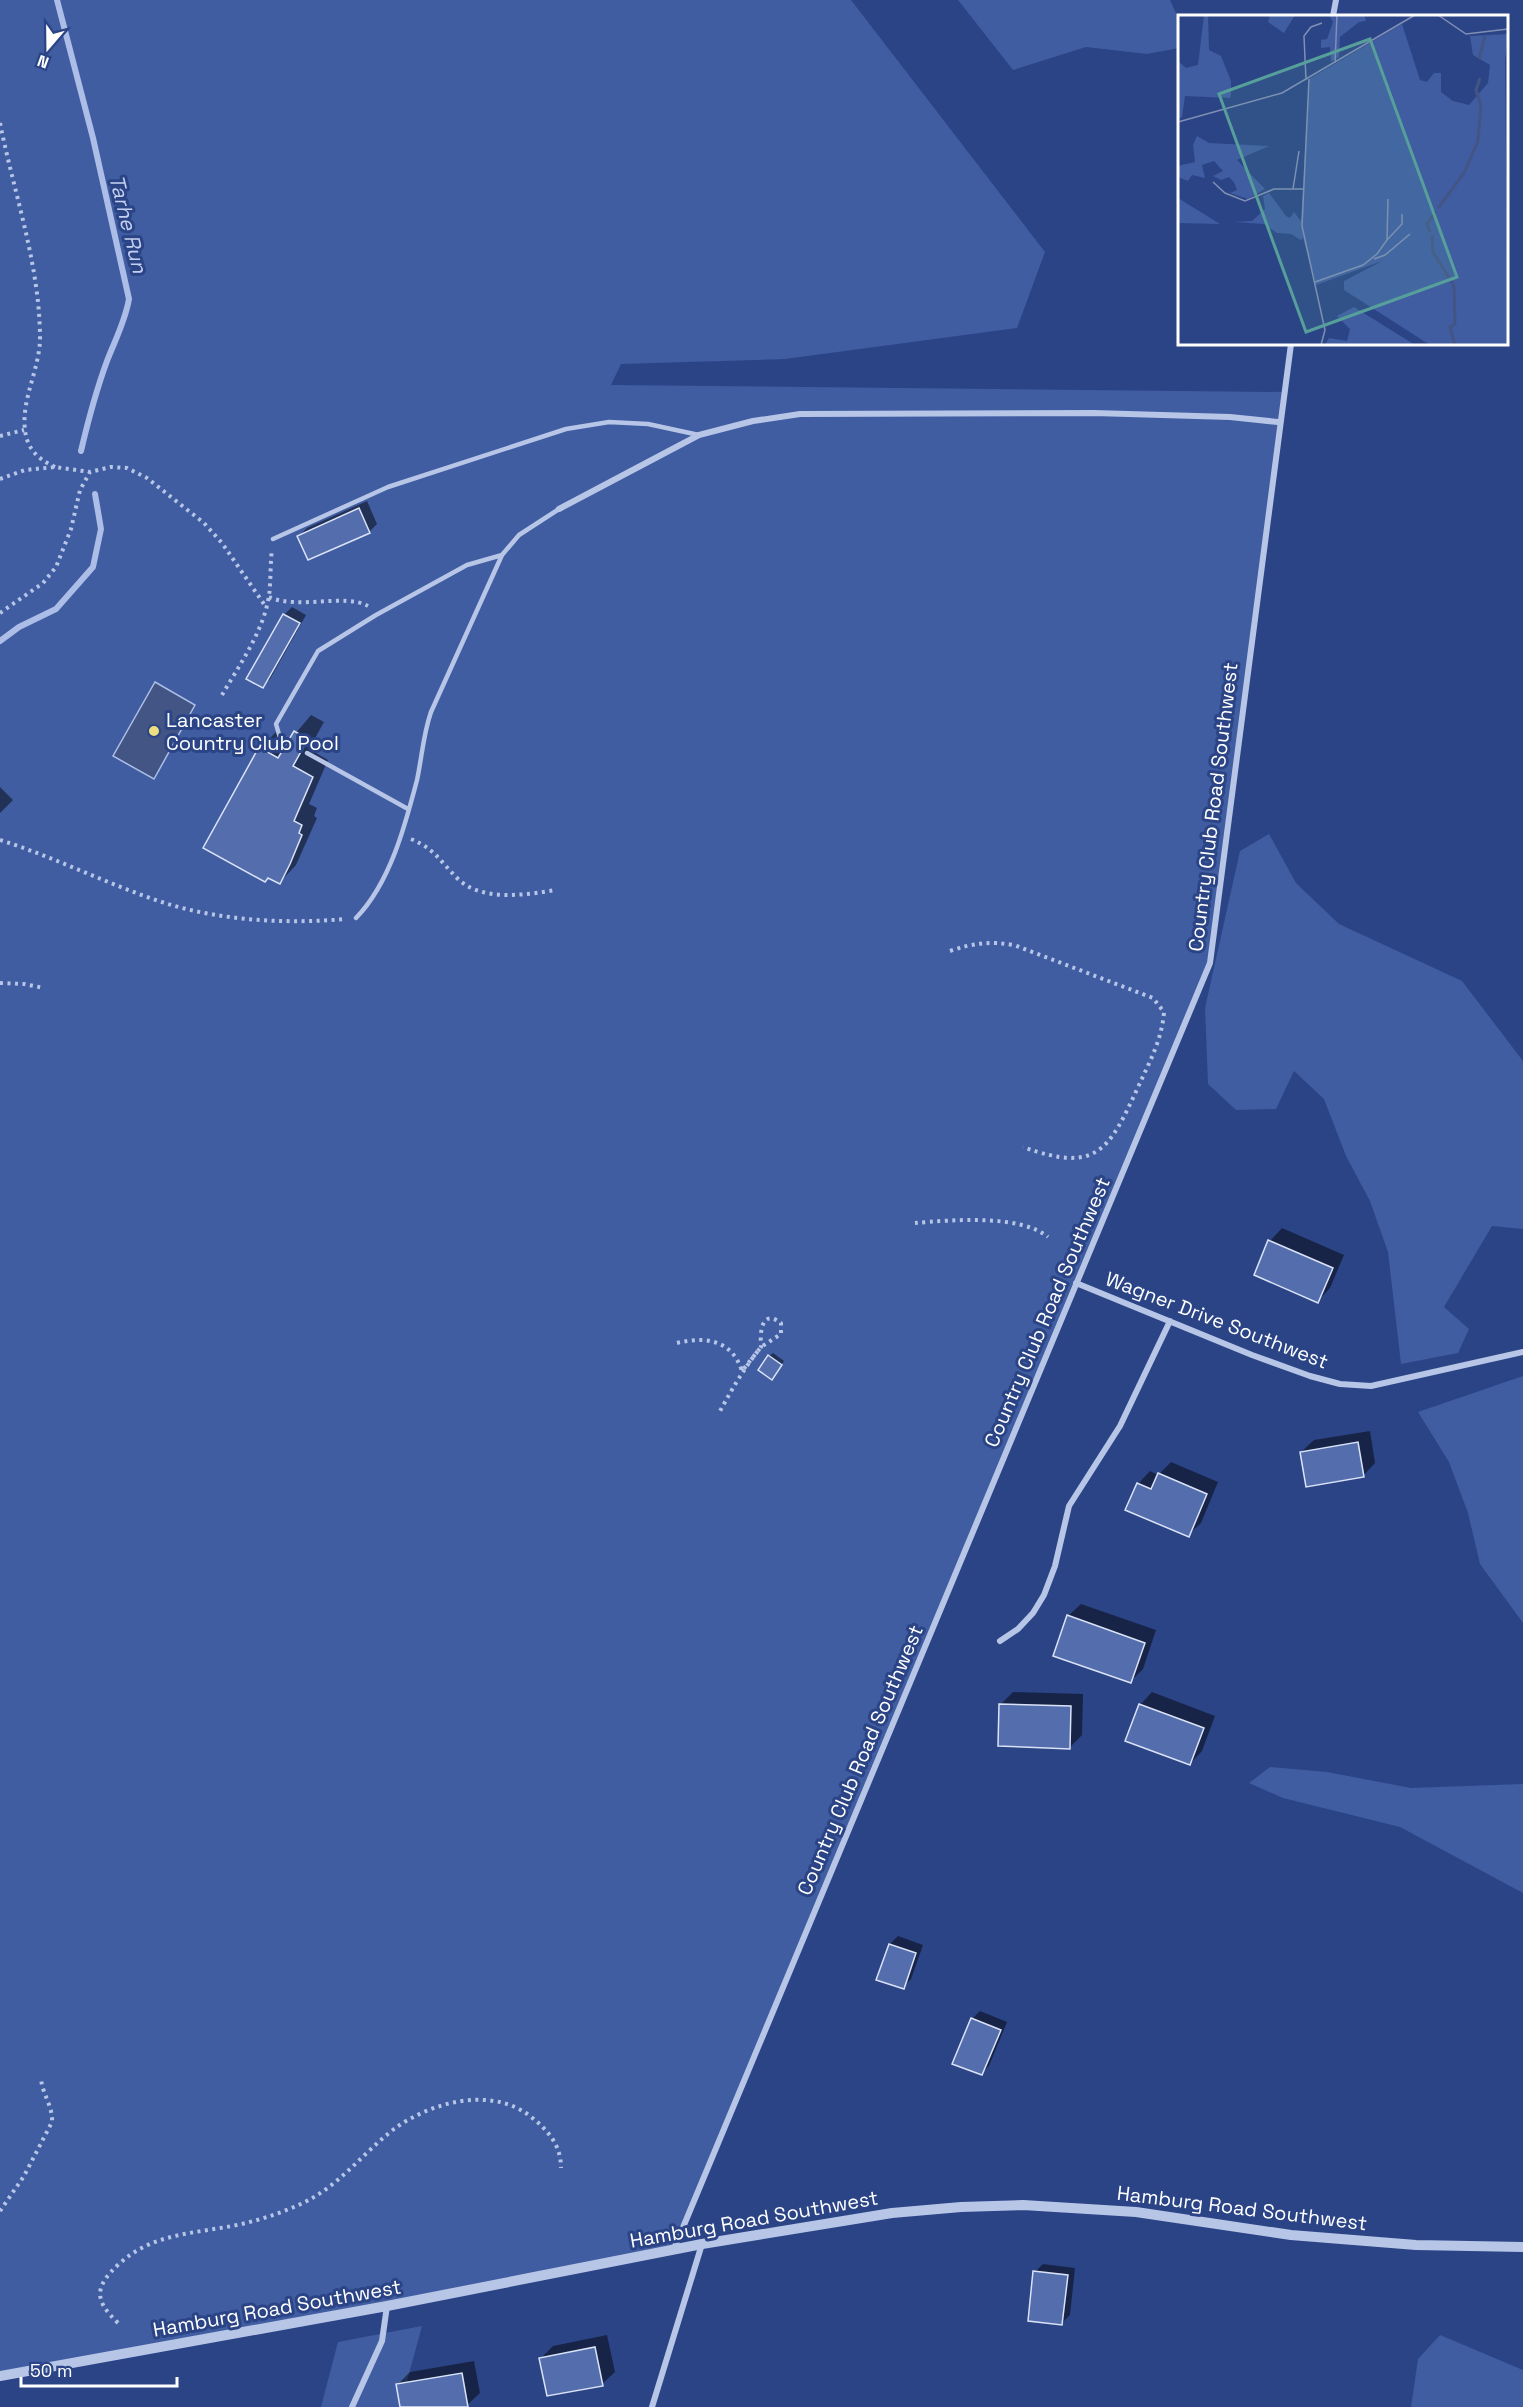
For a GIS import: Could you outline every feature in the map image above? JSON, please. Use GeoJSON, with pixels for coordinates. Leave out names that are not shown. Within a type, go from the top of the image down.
{"type":"FeatureCollection","features":[{"type":"Feature","properties":{"kind":"street"},"geometry":{"type":"LineString","coordinates":[[1333,15],[1335,0]]}},
{"type":"Feature","properties":{"kind":"street","name":"Country Club Road Southwest"},"geometry":{"type":"LineString","coordinates":[[674,2250],[1210,963],[1278,422],[1291,345]]}},
{"type":"Feature","properties":{"kind":"street"},"geometry":{"type":"LineString","coordinates":[[559,509],[699,435],[753,421],[800,414],[1094,413],[1230,417],[1278,422]]}},
{"type":"Feature","properties":{"kind":"street","name":"Wagner Drive Southwest"},"geometry":{"type":"LineString","coordinates":[[1076,1283],[1252,1355],[1340,1384],[1371,1386],[1523,1352]]}},
{"type":"Feature","properties":{"kind":"street"},"geometry":{"type":"LineString","coordinates":[[1000,1641],[1026,1621],[1044,1595],[1055,1566],[1069,1506],[1120,1426],[1170,1321]]}},
{"type":"Feature","properties":{"kind":"street","name":"Hamburg Road Southwest"},"geometry":{"type":"LineString","coordinates":[[0,2376],[387,2306],[702,2244],[892,2213],[1023,2205],[1136,2212],[1291,2235],[1371,2241],[1523,2247]]}},
{"type":"Feature","properties":{"kind":"street"},"geometry":{"type":"LineString","coordinates":[[652,2407],[702,2244]]}},
{"type":"Feature","properties":{"kind":"street"},"geometry":{"type":"LineString","coordinates":[[352,2407],[382,2341],[387,2306]]}},
{"type":"Feature","properties":{"kind":"lane"},"geometry":{"type":"LineString","coordinates":[[273,539],[388,487],[566,429],[609,422],[648,424],[699,435]]}},
{"type":"Feature","properties":{"kind":"lane"},"geometry":{"type":"LineString","coordinates":[[356,918],[370,904],[400,835],[419,769],[423,735],[430,712],[502,555],[519,535],[559,509]]}},
{"type":"Feature","properties":{"kind":"lane"},"geometry":{"type":"LineString","coordinates":[[280,738],[276,724],[318,651],[376,615],[467,565],[502,555]]}},
{"type":"Feature","properties":{"kind":"lane"},"geometry":{"type":"LineString","coordinates":[[307,753],[408,810]]}},
{"type":"Feature","properties":{"kind":"path"},"geometry":{"type":"LineString","coordinates":[[0,123],[23,221],[40,318],[39,357],[29,394],[24,430],[32,451],[54,467]]}},
{"type":"Feature","properties":{"kind":"path"},"geometry":{"type":"LineString","coordinates":[[0,435],[24,430]]}},
{"type":"Feature","properties":{"kind":"path"},"geometry":{"type":"LineString","coordinates":[[0,479],[25,470],[54,467],[90,472],[111,467],[127,468],[147,478],[176,500],[222,543],[266,607]]}},
{"type":"Feature","properties":{"kind":"path"},"geometry":{"type":"LineString","coordinates":[[0,613],[43,583],[56,567],[66,544],[78,497],[90,472]]}},
{"type":"Feature","properties":{"kind":"path"},"geometry":{"type":"LineString","coordinates":[[222,695],[251,647],[266,607],[269,597],[273,539]]}},
{"type":"Feature","properties":{"kind":"path"},"geometry":{"type":"LineString","coordinates":[[269,597],[305,604],[362,603],[376,615]]}},
{"type":"Feature","properties":{"kind":"path"},"geometry":{"type":"LineString","coordinates":[[400,835],[429,848],[458,880],[485,893],[535,894],[556,891]]}},
{"type":"Feature","properties":{"kind":"path"},"geometry":{"type":"LineString","coordinates":[[0,840],[168,904],[210,913],[313,922],[356,918]]}},
{"type":"Feature","properties":{"kind":"path"},"geometry":{"type":"LineString","coordinates":[[950,951],[972,943],[994,941],[1014,945],[1147,996],[1160,1005],[1164,1012],[1158,1044],[1111,1140],[1086,1156],[1070,1159],[1054,1158],[1023,1147]]}},
{"type":"Feature","properties":{"kind":"path"},"geometry":{"type":"LineString","coordinates":[[0,983],[44,988]]}},
{"type":"Feature","properties":{"kind":"path"},"geometry":{"type":"LineString","coordinates":[[915,1223],[948,1220],[1028,1225],[1048,1237]]}},
{"type":"Feature","properties":{"kind":"path"},"geometry":{"type":"LineString","coordinates":[[719,1413],[742,1371],[761,1347],[780,1334],[781,1323],[775,1318],[768,1318],[762,1323],[759,1330],[761,1347]]}},
{"type":"Feature","properties":{"kind":"path"},"geometry":{"type":"LineString","coordinates":[[678,1343],[700,1339],[718,1342],[731,1352],[742,1371]]}},
{"type":"Feature","properties":{"kind":"path"},"geometry":{"type":"LineString","coordinates":[[0,2211],[24,2176],[52,2122],[53,2114],[42,2088],[41,2078]]}},
{"type":"Feature","properties":{"kind":"path"},"geometry":{"type":"LineString","coordinates":[[118,2323],[100,2301],[100,2289],[119,2263],[134,2252],[158,2240],[187,2232],[257,2220],[302,2204],[346,2176],[395,2128],[432,2110],[476,2099],[508,2104],[527,2114],[551,2137],[558,2146],[561,2168]]}},
{"type":"Feature","properties":{"kind":"shaded area"},"geometry":{"type":"Polygon","coordinates":[[[0,0],[851,0],[1045,252],[1017,328],[785,359],[621,364],[611,385],[1283,392],[1210,963],[674,2250],[0,2376],[0,0]]]}},
{"type":"Feature","properties":{"kind":"shaded area"},"geometry":{"type":"Polygon","coordinates":[[[958,0],[1170,0],[1178,18],[1178,48],[1147,54],[1086,47],[1013,70],[958,0]]]}},
{"type":"Feature","properties":{"kind":"shaded area","name":"Lancaster Country Club Pool"},"geometry":{"type":"Polygon","coordinates":[[[155,682],[195,705],[154,779],[113,756],[155,682]]]}},
{"type":"Feature","properties":{"kind":"shaded area"},"geometry":{"type":"Polygon","coordinates":[[[1269,834],[1296,883],[1339,924],[1462,981],[1523,1061],[1523,1229],[1492,1226],[1444,1307],[1469,1329],[1458,1353],[1401,1364],[1388,1252],[1370,1201],[1346,1156],[1324,1099],[1294,1071],[1276,1109],[1236,1110],[1208,1084],[1205,1008],[1240,851],[1269,834]]]}},
{"type":"Feature","properties":{"kind":"shaded area"},"geometry":{"type":"Polygon","coordinates":[[[1523,1376],[1523,1623],[1480,1564],[1468,1513],[1449,1462],[1418,1412],[1523,1376]]]}},
{"type":"Feature","properties":{"kind":"shaded area"},"geometry":{"type":"Polygon","coordinates":[[[1270,1767],[1327,1772],[1411,1788],[1523,1784],[1523,1893],[1400,1827],[1283,1798],[1249,1783],[1270,1767]]]}},
{"type":"Feature","properties":{"kind":"shaded area"},"geometry":{"type":"Polygon","coordinates":[[[422,2326],[400,2407],[321,2407],[338,2342],[422,2326]]]}},
{"type":"Feature","properties":{"kind":"shaded area"},"geometry":{"type":"Polygon","coordinates":[[[1440,2335],[1523,2370],[1523,2407],[1411,2407],[1418,2359],[1440,2335]]]}},
{"type":"Feature","properties":{"kind":"building"},"geometry":{"type":"Polygon","coordinates":[[[359,508],[370,533],[308,560],[297,536],[359,508]]]}},
{"type":"Feature","properties":{"kind":"building"},"geometry":{"type":"Polygon","coordinates":[[[283,614],[300,623],[263,688],[246,679],[283,614]]]}},
{"type":"Feature","properties":{"kind":"building"},"geometry":{"type":"Polygon","coordinates":[[[294,731],[308,739],[293,766],[313,777],[294,821],[302,825],[299,833],[302,835],[280,884],[268,878],[265,882],[203,848],[259,747],[278,758],[294,731]]]}},
{"type":"Feature","properties":{"kind":"building"},"geometry":{"type":"Polygon","coordinates":[[[1268,1240],[1333,1268],[1318,1303],[1254,1275],[1268,1240]]]}},
{"type":"Feature","properties":{"kind":"building"},"geometry":{"type":"Polygon","coordinates":[[[768,1355],[782,1365],[772,1380],[758,1370],[768,1355]]]}},
{"type":"Feature","properties":{"kind":"building"},"geometry":{"type":"Polygon","coordinates":[[[1358,1442],[1364,1477],[1306,1487],[1300,1452],[1358,1442]]]}},
{"type":"Feature","properties":{"kind":"building"},"geometry":{"type":"Polygon","coordinates":[[[1158,1473],[1207,1494],[1189,1537],[1125,1510],[1137,1483],[1151,1489],[1158,1473]]]}},
{"type":"Feature","properties":{"kind":"building"},"geometry":{"type":"Polygon","coordinates":[[[1067,1615],[1145,1643],[1131,1683],[1053,1656],[1067,1615]]]}},
{"type":"Feature","properties":{"kind":"building"},"geometry":{"type":"Polygon","coordinates":[[[999,1704],[1071,1706],[1070,1749],[998,1746],[999,1704]]]}},
{"type":"Feature","properties":{"kind":"building"},"geometry":{"type":"Polygon","coordinates":[[[1139,1704],[1204,1728],[1190,1765],[1125,1741],[1139,1704]]]}},
{"type":"Feature","properties":{"kind":"building"},"geometry":{"type":"Polygon","coordinates":[[[889,1944],[916,1953],[904,1989],[876,1980],[889,1944]]]}},
{"type":"Feature","properties":{"kind":"building"},"geometry":{"type":"Polygon","coordinates":[[[971,2018],[1001,2030],[982,2075],[952,2064],[971,2018]]]}},
{"type":"Feature","properties":{"kind":"building"},"geometry":{"type":"Polygon","coordinates":[[[1033,2271],[1068,2275],[1062,2325],[1028,2321],[1033,2271]]]}},
{"type":"Feature","properties":{"kind":"building"},"geometry":{"type":"Polygon","coordinates":[[[595,2347],[603,2386],[547,2396],[539,2358],[595,2347]]]}},
{"type":"Feature","properties":{"kind":"building"},"geometry":{"type":"Polygon","coordinates":[[[462,2373],[468,2407],[400,2407],[396,2384],[462,2373]]]}},
{"type":"Feature","properties":{"kind":"waterway","name":"Tarhe Run"},"geometry":{"type":"LineString","coordinates":[[57,0],[93,138],[129,299],[99,384],[81,451]]}},
{"type":"Feature","properties":{"kind":"waterway","name":"Tarhe Run"},"geometry":{"type":"LineString","coordinates":[[0,641],[19,627],[56,609],[93,567],[101,529],[95,494]]}},
{"type":"Feature","properties":{"kind":"place","name":"Lancaster Country Club Pool"},"geometry":{"type":"Point","coordinates":[154,731]}}]}
